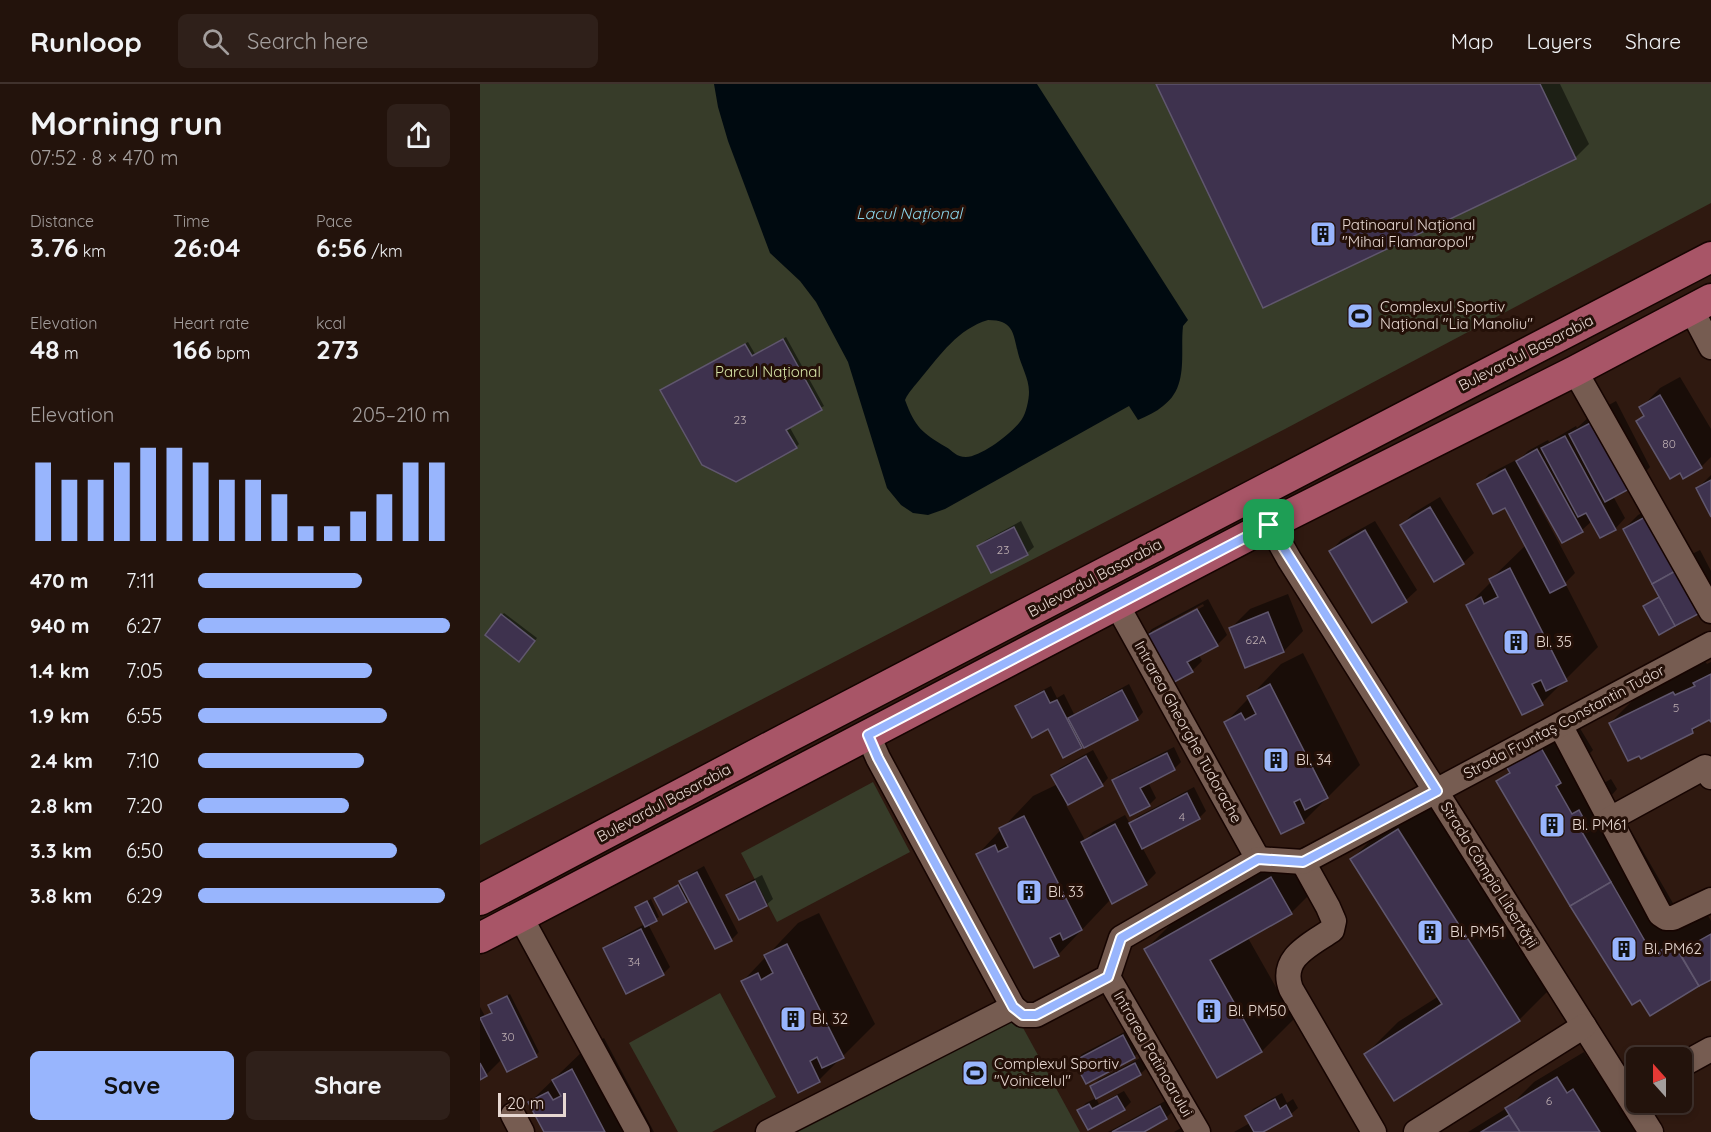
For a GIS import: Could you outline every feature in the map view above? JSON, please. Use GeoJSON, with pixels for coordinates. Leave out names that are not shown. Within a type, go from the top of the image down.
{"type":"FeatureCollection","features":[{"type":"Feature","properties":{"kind":"main road","name":"Bulevardul Basarabia"},"geometry":{"type":"LineString","coordinates":[[480,900],[1711,257]]}},
{"type":"Feature","properties":{"kind":"main road"},"geometry":{"type":"LineString","coordinates":[[480,938],[1269,525],[1575,371],[1701,304]]}},
{"type":"Feature","properties":{"kind":"street"},"geometry":{"type":"LineString","coordinates":[[1701,304],[1711,347]]}},
{"type":"Feature","properties":{"kind":"street"},"geometry":{"type":"LineString","coordinates":[[1575,371],[1711,611]]}},
{"type":"Feature","properties":{"kind":"street","name":"Strada Câmpia Libertății"},"geometry":{"type":"LineString","coordinates":[[1253,495],[1269,525],[1584,1026],[1626,1084]]}},
{"type":"Feature","properties":{"kind":"street","name":"Intrarea Gheorghe Tudorache"},"geometry":{"type":"LineString","coordinates":[[1117,605],[1258,859]]}},
{"type":"Feature","properties":{"kind":"street","name":"Strada Fruntaș Constantin Tudor"},"geometry":{"type":"LineString","coordinates":[[1303,862],[1711,644]]}},
{"type":"Feature","properties":{"kind":"street"},"geometry":{"type":"LineString","coordinates":[[1560,725],[1660,914],[1666,918],[1673,918],[1711,900]]}},
{"type":"Feature","properties":{"kind":"street"},"geometry":{"type":"LineString","coordinates":[[868,735],[878,758],[1013,1007],[1023,1015],[1036,1015],[1108,977],[1121,938],[1258,859],[1303,862],[1334,921],[1332,930],[1299,953],[1289,964],[1287,978],[1291,989],[1374,1132]]}},
{"type":"Feature","properties":{"kind":"street"},"geometry":{"type":"LineString","coordinates":[[1610,819],[1709,769]]}},
{"type":"Feature","properties":{"kind":"street"},"geometry":{"type":"LineString","coordinates":[[520,916],[638,1132]]}},
{"type":"Feature","properties":{"kind":"street","name":"Intrarea Patinoarului"},"geometry":{"type":"LineString","coordinates":[[1108,977],[1198,1132]]}},
{"type":"Feature","properties":{"kind":"street"},"geometry":{"type":"LineString","coordinates":[[768,1132],[1013,1007]]}},
{"type":"Feature","properties":{"kind":"street"},"geometry":{"type":"LineString","coordinates":[[1416,1132],[1584,1026]]}},
{"type":"Feature","properties":{"kind":"street"},"geometry":{"type":"LineString","coordinates":[[1692,1059],[1711,1049]]}},
{"type":"Feature","properties":{"kind":"street","name":"Strada Câmpia Libertății"},"geometry":{"type":"LineString","coordinates":[[1642,1113],[1651,1132]]}},
{"type":"Feature","properties":{"kind":"green space","name":"Parcul Național"},"geometry":{"type":"Polygon","coordinates":[[[480,84],[1711,84],[1711,203],[1285,429],[480,845],[480,84]]]}},
{"type":"Feature","properties":{"kind":"green space"},"geometry":{"type":"Polygon","coordinates":[[[873,782],[910,852],[777,922],[741,853],[873,782]]]}},
{"type":"Feature","properties":{"kind":"green space"},"geometry":{"type":"Polygon","coordinates":[[[720,993],[776,1097],[712,1132],[678,1132],[629,1043],[720,993]]]}},
{"type":"Feature","properties":{"kind":"green space","name":"Complexul Sportiv \"Voinicelul\""},"geometry":{"type":"Polygon","coordinates":[[[1016,1015],[1080,1132],[788,1132],[1016,1015]]]}},
{"type":"Feature","properties":{"kind":"water","name":"Lacul Național"},"geometry":{"type":"Polygon","coordinates":[[[714,84],[1037,84],[1188,320],[1183,326],[1182,369],[1177,389],[1163,406],[1138,420],[1129,406],[945,509],[928,515],[913,513],[901,505],[887,488],[848,362],[816,302],[800,281],[770,253],[728,141],[714,84]],[[988,320],[977,324],[959,336],[936,360],[905,400],[912,417],[920,428],[931,438],[960,456],[972,456],[997,443],[1018,424],[1027,406],[1028,382],[1013,333],[1003,322],[988,320]]]}},
{"type":"Feature","properties":{"kind":"building","name":"Patinoarul Național \"Mihai Flamaropol\""},"geometry":{"type":"Polygon","coordinates":[[[1156,84],[1540,84],[1576,159],[1263,308],[1156,84]]]}},
{"type":"Feature","properties":{"kind":"building"},"geometry":{"type":"Polygon","coordinates":[[[783,339],[822,410],[786,430],[797,448],[736,482],[702,465],[660,390],[745,344],[752,356],[783,339]]]}},
{"type":"Feature","properties":{"kind":"building"},"geometry":{"type":"Polygon","coordinates":[[[1660,395],[1702,468],[1683,479],[1680,473],[1670,479],[1636,421],[1644,416],[1639,407],[1660,395]]]}},
{"type":"Feature","properties":{"kind":"building"},"geometry":{"type":"Polygon","coordinates":[[[1596,420],[1631,488],[1605,502],[1569,434],[1596,420]]]}},
{"type":"Feature","properties":{"kind":"building"},"geometry":{"type":"Polygon","coordinates":[[[1565,436],[1616,530],[1600,538],[1586,513],[1578,517],[1541,448],[1565,436]]]}},
{"type":"Feature","properties":{"kind":"building"},"geometry":{"type":"Polygon","coordinates":[[[1537,449],[1583,532],[1562,543],[1516,461],[1537,449]]]}},
{"type":"Feature","properties":{"kind":"building"},"geometry":{"type":"Polygon","coordinates":[[[1505,469],[1566,585],[1550,593],[1505,508],[1493,514],[1477,484],[1505,469]]]}},
{"type":"Feature","properties":{"kind":"building"},"geometry":{"type":"Polygon","coordinates":[[[1711,480],[1711,517],[1696,488],[1711,480]]]}},
{"type":"Feature","properties":{"kind":"building"},"geometry":{"type":"Polygon","coordinates":[[[1430,507],[1464,564],[1434,582],[1400,525],[1430,507]]]}},
{"type":"Feature","properties":{"kind":"building"},"geometry":{"type":"Polygon","coordinates":[[[1645,517],[1656,539],[1662,536],[1679,569],[1652,584],[1623,529],[1645,517]]]}},
{"type":"Feature","properties":{"kind":"building"},"geometry":{"type":"Polygon","coordinates":[[[1014,527],[1028,555],[991,573],[977,546],[1014,527]]]}},
{"type":"Feature","properties":{"kind":"building"},"geometry":{"type":"Polygon","coordinates":[[[1365,530],[1407,602],[1372,623],[1329,551],[1365,530]]]}},
{"type":"Feature","properties":{"kind":"building","name":"Bl. 35"},"geometry":{"type":"Polygon","coordinates":[[[1510,568],[1567,681],[1546,691],[1541,680],[1532,684],[1543,705],[1522,715],[1466,605],[1481,597],[1484,604],[1498,597],[1489,579],[1510,568]]]}},
{"type":"Feature","properties":{"kind":"building"},"geometry":{"type":"Polygon","coordinates":[[[1679,569],[1702,612],[1675,626],[1652,584],[1679,569]]]}},
{"type":"Feature","properties":{"kind":"building"},"geometry":{"type":"Polygon","coordinates":[[[1659,597],[1675,626],[1659,635],[1643,606],[1659,597]]]}},
{"type":"Feature","properties":{"kind":"building"},"geometry":{"type":"Polygon","coordinates":[[[1197,609],[1218,646],[1187,662],[1193,672],[1165,687],[1140,639],[1197,609]]]}},
{"type":"Feature","properties":{"kind":"building"},"geometry":{"type":"Polygon","coordinates":[[[1268,612],[1284,652],[1245,668],[1229,628],[1268,612]]]}},
{"type":"Feature","properties":{"kind":"building"},"geometry":{"type":"Polygon","coordinates":[[[501,614],[535,641],[519,662],[485,635],[501,614]]]}},
{"type":"Feature","properties":{"kind":"building"},"geometry":{"type":"Polygon","coordinates":[[[1711,674],[1711,722],[1709,720],[1692,729],[1693,733],[1641,759],[1639,756],[1628,761],[1609,723],[1673,692],[1675,695],[1695,686],[1693,683],[1711,674]]]}},
{"type":"Feature","properties":{"kind":"building","name":"Bl. 34"},"geometry":{"type":"Polygon","coordinates":[[[1270,684],[1328,798],[1305,810],[1300,799],[1294,802],[1304,823],[1281,834],[1224,722],[1241,713],[1245,720],[1256,714],[1247,696],[1270,684]]]}},
{"type":"Feature","properties":{"kind":"building"},"geometry":{"type":"Polygon","coordinates":[[[1122,690],[1138,720],[1084,748],[1068,718],[1122,690]]]}},
{"type":"Feature","properties":{"kind":"building"},"geometry":{"type":"Polygon","coordinates":[[[1044,691],[1050,703],[1057,700],[1082,748],[1063,758],[1048,729],[1032,738],[1015,706],[1044,691]]]}},
{"type":"Feature","properties":{"kind":"building","name":"Bl. PM61"},"geometry":{"type":"Polygon","coordinates":[[[1540,746],[1561,783],[1556,786],[1572,814],[1579,810],[1586,823],[1579,827],[1611,882],[1570,906],[1496,781],[1510,773],[1506,766],[1540,746]]]}},
{"type":"Feature","properties":{"kind":"building"},"geometry":{"type":"Polygon","coordinates":[[[1167,753],[1175,770],[1140,788],[1150,806],[1130,816],[1112,780],[1167,753]]]}},
{"type":"Feature","properties":{"kind":"building"},"geometry":{"type":"Polygon","coordinates":[[[1086,756],[1103,786],[1068,805],[1051,775],[1086,756]]]}},
{"type":"Feature","properties":{"kind":"building"},"geometry":{"type":"Polygon","coordinates":[[[1187,793],[1200,819],[1142,849],[1129,823],[1187,793]]]}},
{"type":"Feature","properties":{"kind":"building","name":"Bl. 33"},"geometry":{"type":"Polygon","coordinates":[[[1024,816],[1082,930],[1063,940],[1060,933],[1050,938],[1059,956],[1034,968],[976,854],[995,845],[998,852],[1008,847],[999,828],[1024,816]]]}},
{"type":"Feature","properties":{"kind":"building"},"geometry":{"type":"Polygon","coordinates":[[[1115,824],[1147,885],[1112,904],[1081,842],[1115,824]]]}},
{"type":"Feature","properties":{"kind":"building","name":"Bl. PM51"},"geometry":{"type":"Polygon","coordinates":[[[1398,829],[1520,1021],[1394,1101],[1364,1054],[1442,1004],[1350,859],[1398,829]]]}},
{"type":"Feature","properties":{"kind":"building"},"geometry":{"type":"Polygon","coordinates":[[[697,872],[732,941],[715,949],[679,881],[697,872]]]}},
{"type":"Feature","properties":{"kind":"building","name":"Bl. PM50"},"geometry":{"type":"Polygon","coordinates":[[[1271,877],[1292,914],[1210,960],[1262,1052],[1217,1078],[1144,949],[1271,877]]]}},
{"type":"Feature","properties":{"kind":"building"},"geometry":{"type":"Polygon","coordinates":[[[755,881],[767,906],[739,920],[726,895],[755,881]]]}},
{"type":"Feature","properties":{"kind":"building","name":"Bl. PM62"},"geometry":{"type":"Polygon","coordinates":[[[1611,882],[1653,955],[1673,943],[1699,986],[1650,1016],[1640,1000],[1632,1005],[1570,906],[1611,882]]]}},
{"type":"Feature","properties":{"kind":"building"},"geometry":{"type":"Polygon","coordinates":[[[678,885],[687,902],[663,915],[654,898],[678,885]]]}},
{"type":"Feature","properties":{"kind":"building"},"geometry":{"type":"Polygon","coordinates":[[[647,901],[657,921],[645,927],[635,907],[647,901]]]}},
{"type":"Feature","properties":{"kind":"building"},"geometry":{"type":"Polygon","coordinates":[[[641,929],[664,975],[626,994],[603,948],[641,929]]]}},
{"type":"Feature","properties":{"kind":"building"},"geometry":{"type":"Polygon","coordinates":[[[1711,934],[1711,980],[1699,986],[1679,952],[1711,934]]]}},
{"type":"Feature","properties":{"kind":"building","name":"Bl. 32"},"geometry":{"type":"Polygon","coordinates":[[[787,944],[844,1058],[822,1068],[817,1057],[810,1061],[820,1082],[798,1093],[741,981],[758,973],[761,980],[773,973],[764,955],[787,944]]]}},
{"type":"Feature","properties":{"kind":"building"},"geometry":{"type":"Polygon","coordinates":[[[507,996],[537,1057],[507,1072],[480,1018],[492,1013],[488,1005],[507,996]]]}},
{"type":"Feature","properties":{"kind":"building"},"geometry":{"type":"Polygon","coordinates":[[[1123,1035],[1135,1058],[1086,1084],[1074,1061],[1123,1035]]]}},
{"type":"Feature","properties":{"kind":"building"},"geometry":{"type":"Polygon","coordinates":[[[480,1063],[487,1076],[480,1080],[480,1063]]]}},
{"type":"Feature","properties":{"kind":"building"},"geometry":{"type":"Polygon","coordinates":[[[1135,1063],[1141,1075],[1096,1099],[1090,1086],[1135,1063]]]}},
{"type":"Feature","properties":{"kind":"building"},"geometry":{"type":"Polygon","coordinates":[[[572,1069],[605,1132],[544,1132],[528,1102],[548,1092],[553,1100],[561,1096],[552,1080],[572,1069]]]}},
{"type":"Feature","properties":{"kind":"building"},"geometry":{"type":"Polygon","coordinates":[[[1557,1077],[1567,1093],[1573,1089],[1600,1132],[1520,1132],[1505,1108],[1557,1077]]]}},
{"type":"Feature","properties":{"kind":"building"},"geometry":{"type":"Polygon","coordinates":[[[1117,1096],[1125,1110],[1088,1130],[1077,1110],[1089,1104],[1092,1109],[1117,1096]]]}},
{"type":"Feature","properties":{"kind":"building"},"geometry":{"type":"Polygon","coordinates":[[[1275,1099],[1280,1109],[1286,1105],[1292,1116],[1263,1132],[1254,1132],[1245,1116],[1275,1099]]]}},
{"type":"Feature","properties":{"kind":"building"},"geometry":{"type":"Polygon","coordinates":[[[1160,1106],[1167,1119],[1144,1132],[1112,1132],[1160,1106]]]}},
{"type":"Feature","properties":{"kind":"building"},"geometry":{"type":"Polygon","coordinates":[[[1509,1115],[1520,1132],[1481,1132],[1509,1115]]]}},
{"type":"Feature","properties":{"kind":"place","name":"Patinoarul Național \"Mihai Flamaropol\""},"geometry":{"type":"Point","coordinates":[1323,234]}},
{"type":"Feature","properties":{"kind":"place","name":"Complexul Sportiv Național \"Lia Manoliu\""},"geometry":{"type":"Point","coordinates":[1360,316]}},
{"type":"Feature","properties":{"kind":"place","name":"Bl. 35"},"geometry":{"type":"Point","coordinates":[1516,642]}},
{"type":"Feature","properties":{"kind":"place","name":"Bl. 34"},"geometry":{"type":"Point","coordinates":[1276,760]}},
{"type":"Feature","properties":{"kind":"place","name":"Bl. PM61"},"geometry":{"type":"Point","coordinates":[1552,825]}},
{"type":"Feature","properties":{"kind":"place","name":"Bl. 33"},"geometry":{"type":"Point","coordinates":[1029,892]}},
{"type":"Feature","properties":{"kind":"place","name":"Bl. PM51"},"geometry":{"type":"Point","coordinates":[1430,932]}},
{"type":"Feature","properties":{"kind":"place","name":"Bl. PM62"},"geometry":{"type":"Point","coordinates":[1624,949]}},
{"type":"Feature","properties":{"kind":"place","name":"Bl. PM50"},"geometry":{"type":"Point","coordinates":[1209,1011]}},
{"type":"Feature","properties":{"kind":"place","name":"Bl. 32"},"geometry":{"type":"Point","coordinates":[793,1019]}},
{"type":"Feature","properties":{"kind":"place","name":"Complexul Sportiv \"Voinicelul\""},"geometry":{"type":"Point","coordinates":[975,1073]}},
{"type":"Feature","properties":{"kind":"route"},"geometry":{"type":"LineString","coordinates":[[1269,525],[1437,791],[1303,862],[1258,859],[1121,938],[1108,977],[1036,1015],[1023,1015],[1013,1007],[878,758],[868,735],[1269,525]]}}]}
